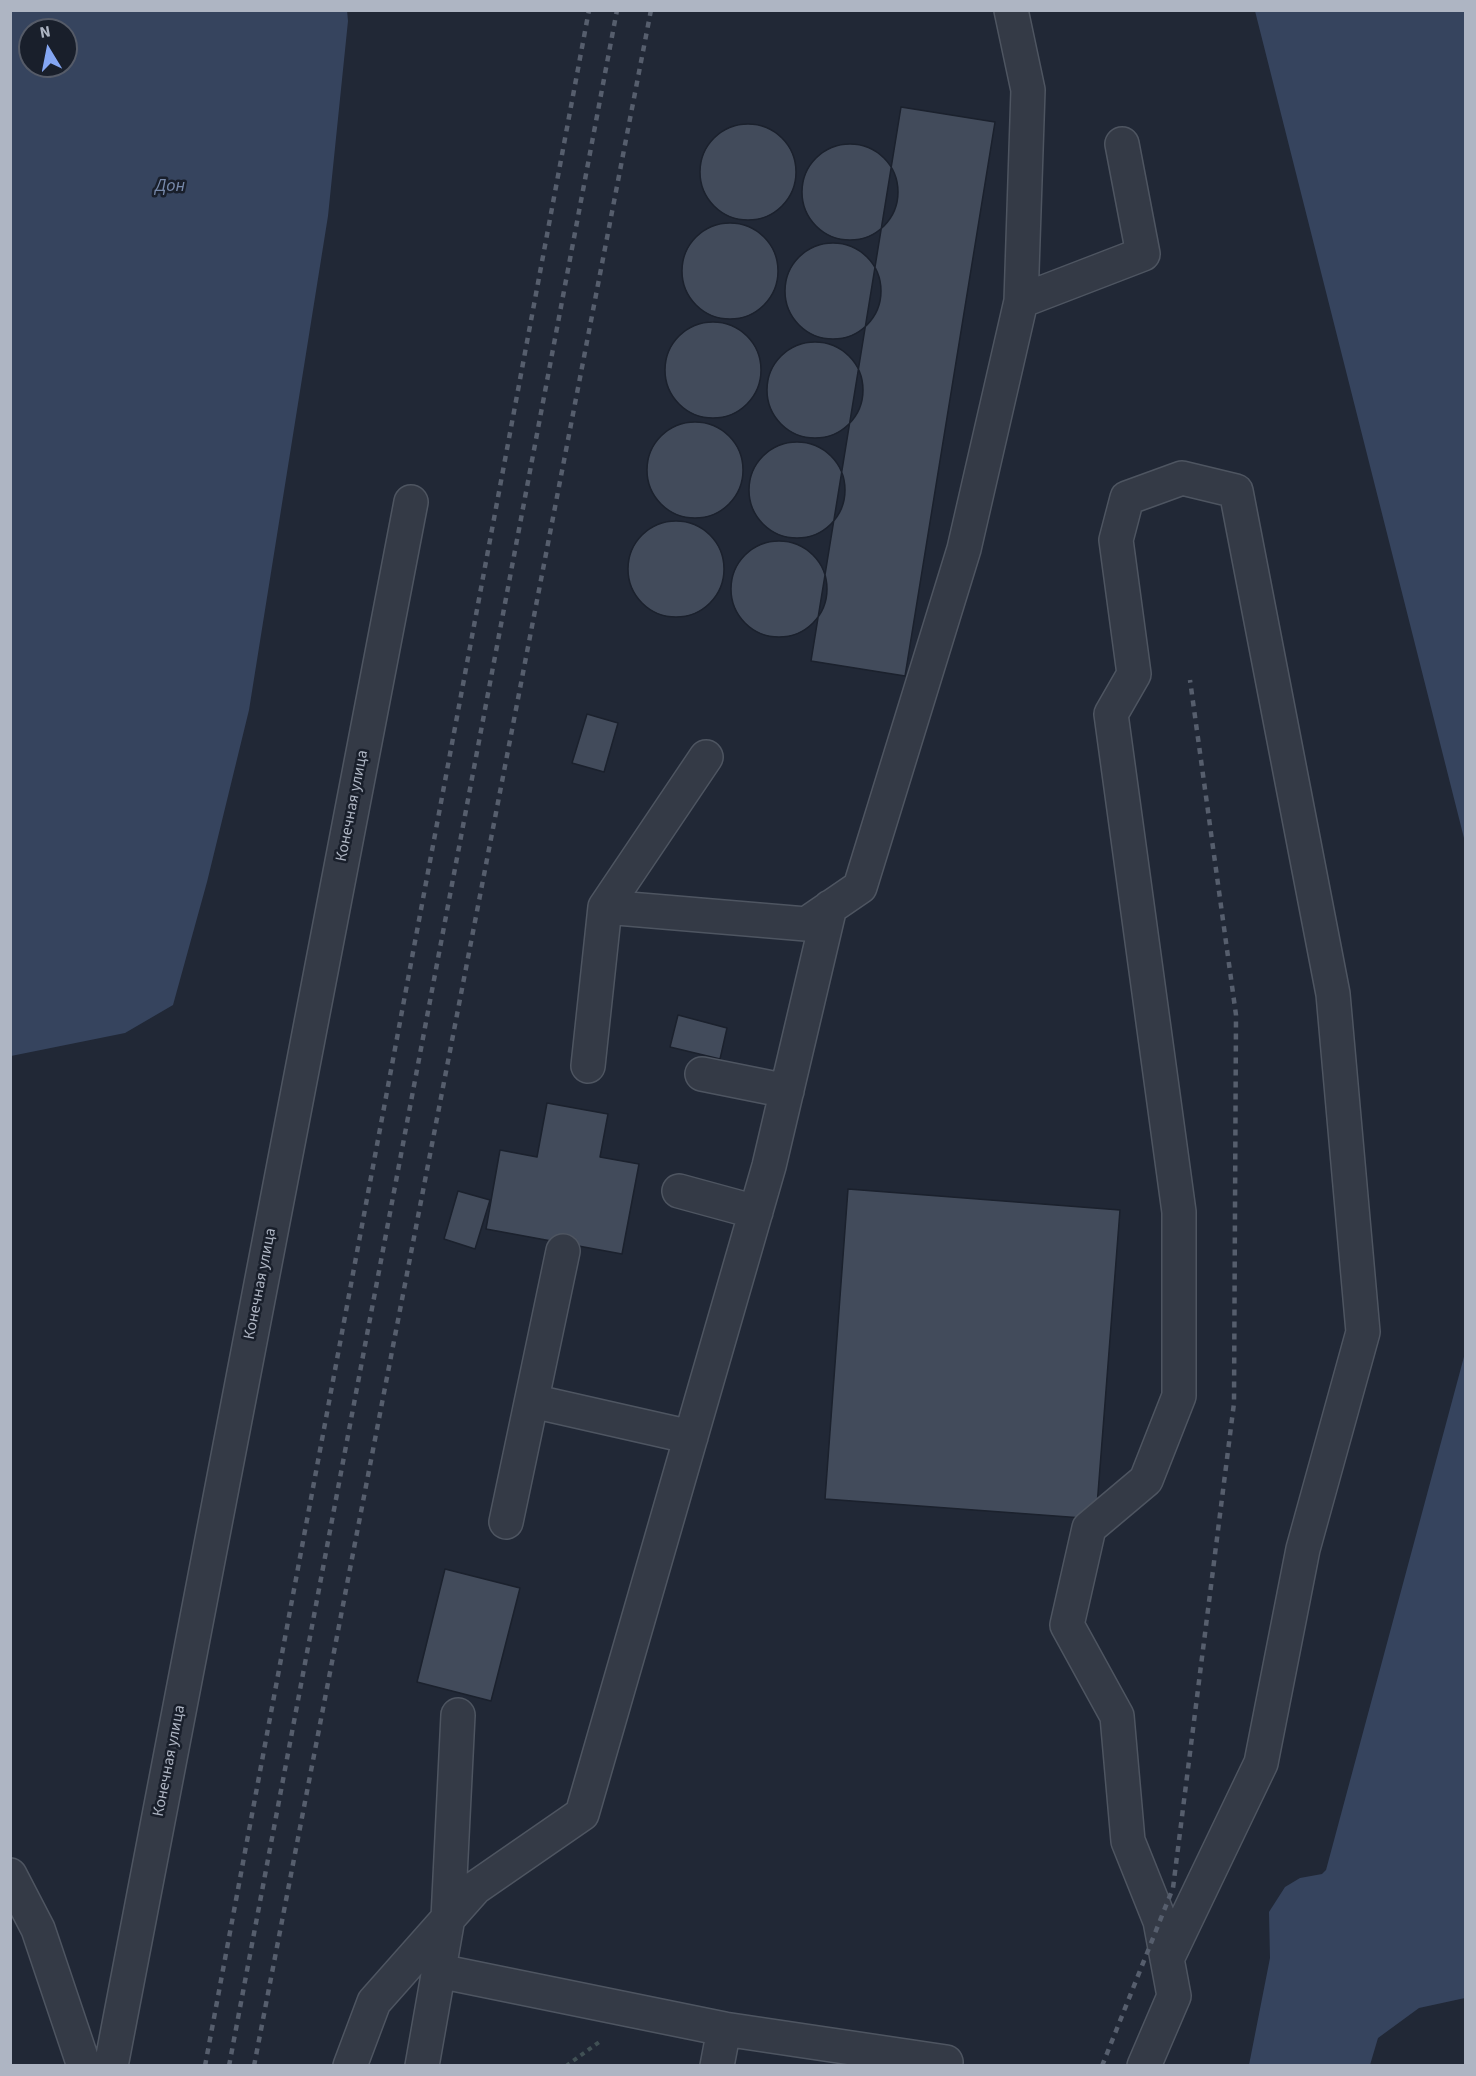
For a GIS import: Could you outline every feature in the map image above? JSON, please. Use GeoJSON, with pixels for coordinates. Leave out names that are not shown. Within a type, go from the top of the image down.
{"type":"FeatureCollection","features":[{"type":"Feature","properties":{"kind":"lane"},"geometry":{"type":"LineString","coordinates":[[605,907],[806,924],[860,887],[964,549],[1021,301],[1028,90],[1011,10]]}},
{"type":"Feature","properties":{"kind":"lane"},"geometry":{"type":"LineString","coordinates":[[1021,301],[1143,254],[1122,144]]}},
{"type":"Feature","properties":{"kind":"lane"},"geometry":{"type":"LineString","coordinates":[[1144,2066],[1174,1996],[1167,1959],[1160,1921],[1128,1841],[1117,1716],[1067,1625],[1089,1528],[1146,1479],[1179,1396],[1179,1212],[1111,714],[1134,674],[1116,540],[1127,498],[1182,478],[1236,491],[1333,994],[1363,1332],[1304,1549],[1261,1763],[1167,1959]]}},
{"type":"Feature","properties":{"kind":"lane","name":"Конечная улица"},"geometry":{"type":"LineString","coordinates":[[111,2066],[411,502]]}},
{"type":"Feature","properties":{"kind":"lane"},"geometry":{"type":"LineString","coordinates":[[588,1066],[605,907],[706,757]]}},
{"type":"Feature","properties":{"kind":"lane"},"geometry":{"type":"LineString","coordinates":[[350,2066],[374,2002],[475,1888],[582,1814],[756,1212],[787,1092],[830,907]]}},
{"type":"Feature","properties":{"kind":"lane"},"geometry":{"type":"LineString","coordinates":[[702,1074],[787,1092]]}},
{"type":"Feature","properties":{"kind":"lane"},"geometry":{"type":"LineString","coordinates":[[679,1191],[756,1212]]}},
{"type":"Feature","properties":{"kind":"lane"},"geometry":{"type":"LineString","coordinates":[[506,1522],[563,1251]]}},
{"type":"Feature","properties":{"kind":"lane"},"geometry":{"type":"LineString","coordinates":[[531,1401],[691,1437]]}},
{"type":"Feature","properties":{"kind":"lane"},"geometry":{"type":"LineString","coordinates":[[422,2066],[448,1918],[458,1715]]}},
{"type":"Feature","properties":{"kind":"lane"},"geometry":{"type":"LineString","coordinates":[[10,1875],[38,1929],[84,2066]]}},
{"type":"Feature","properties":{"kind":"lane"},"geometry":{"type":"LineString","coordinates":[[439,1971],[724,2029],[946,2062]]}},
{"type":"Feature","properties":{"kind":"lane"},"geometry":{"type":"LineString","coordinates":[[717,2066],[724,2029]]}},
{"type":"Feature","properties":{"kind":"water","name":"Дон"},"geometry":{"type":"Polygon","coordinates":[[[11,10],[347,10],[348,21],[328,216],[249,710],[207,882],[173,1005],[125,1033],[11,1056],[11,10]]]}},
{"type":"Feature","properties":{"kind":"water"},"geometry":{"type":"Polygon","coordinates":[[[1255,11],[1465,11],[1465,842],[1255,11]]]}},
{"type":"Feature","properties":{"kind":"water"},"geometry":{"type":"Polygon","coordinates":[[[1465,1353],[1465,1998],[1419,2008],[1378,2038],[1370,2065],[1249,2065],[1270,1958],[1269,1912],[1285,1887],[1300,1878],[1322,1874],[1326,1870],[1465,1353]]]}},
{"type":"Feature","properties":{"kind":"building"},"geometry":{"type":"Polygon","coordinates":[[[901,107],[995,122],[905,676],[811,661],[901,107]]]}},
{"type":"Feature","properties":{"kind":"building"},"geometry":{"type":"Polygon","coordinates":[[[748,124],[766,128],[782,138],[792,154],[796,172],[792,190],[782,206],[766,216],[748,220],[730,216],[714,206],[704,190],[700,172],[704,154],[714,138],[730,128],[748,124]]]}},
{"type":"Feature","properties":{"kind":"building"},"geometry":{"type":"Polygon","coordinates":[[[850,144],[868,148],[884,158],[894,174],[898,192],[894,210],[884,226],[868,236],[850,240],[832,236],[816,226],[806,210],[802,192],[806,174],[816,158],[832,148],[850,144]]]}},
{"type":"Feature","properties":{"kind":"building"},"geometry":{"type":"Polygon","coordinates":[[[730,223],[748,227],[764,237],[774,253],[778,271],[774,289],[764,305],[748,315],[730,319],[712,315],[696,305],[686,289],[682,271],[686,253],[696,237],[712,227],[730,223]]]}},
{"type":"Feature","properties":{"kind":"building"},"geometry":{"type":"Polygon","coordinates":[[[833,243],[851,247],[867,257],[877,273],[881,291],[877,309],[867,325],[851,335],[833,339],[815,335],[799,325],[789,309],[785,291],[789,273],[799,257],[815,247],[833,243]]]}},
{"type":"Feature","properties":{"kind":"building"},"geometry":{"type":"Polygon","coordinates":[[[713,322],[731,326],[747,336],[757,352],[761,370],[757,388],[747,404],[731,414],[713,418],[695,414],[679,404],[669,388],[665,370],[669,352],[679,336],[695,326],[713,322]]]}},
{"type":"Feature","properties":{"kind":"building"},"geometry":{"type":"Polygon","coordinates":[[[815,342],[833,346],[849,356],[859,372],[863,390],[859,408],[849,424],[833,434],[815,438],[797,434],[781,424],[771,408],[767,390],[771,372],[781,356],[797,346],[815,342]]]}},
{"type":"Feature","properties":{"kind":"building"},"geometry":{"type":"Polygon","coordinates":[[[695,422],[713,426],[729,436],[739,452],[743,470],[739,488],[729,504],[713,514],[695,518],[677,514],[661,504],[651,488],[647,470],[651,452],[661,436],[677,426],[695,422]]]}},
{"type":"Feature","properties":{"kind":"building"},"geometry":{"type":"Polygon","coordinates":[[[797,442],[815,446],[831,456],[841,472],[845,490],[841,508],[831,524],[815,534],[797,538],[779,534],[763,524],[753,508],[749,490],[753,472],[763,456],[779,446],[797,442]]]}},
{"type":"Feature","properties":{"kind":"building"},"geometry":{"type":"Polygon","coordinates":[[[676,521],[694,525],[710,535],[720,551],[724,569],[720,587],[710,603],[694,613],[676,617],[658,613],[642,603],[632,587],[628,569],[632,551],[642,535],[658,525],[676,521]]]}},
{"type":"Feature","properties":{"kind":"building"},"geometry":{"type":"Polygon","coordinates":[[[779,541],[797,545],[813,555],[823,571],[827,589],[823,607],[813,623],[797,633],[779,637],[761,633],[745,623],[735,607],[731,589],[735,571],[745,555],[761,545],[779,541]]]}},
{"type":"Feature","properties":{"kind":"building"},"geometry":{"type":"Polygon","coordinates":[[[587,714],[618,723],[604,772],[572,763],[587,714]]]}},
{"type":"Feature","properties":{"kind":"building"},"geometry":{"type":"Polygon","coordinates":[[[678,1015],[727,1028],[720,1059],[670,1047],[678,1015]]]}},
{"type":"Feature","properties":{"kind":"building"},"geometry":{"type":"Polygon","coordinates":[[[547,1103],[608,1114],[600,1157],[639,1164],[622,1254],[486,1229],[500,1150],[537,1157],[547,1103]]]}},
{"type":"Feature","properties":{"kind":"building"},"geometry":{"type":"Polygon","coordinates":[[[848,1189],[1120,1210],[1096,1519],[825,1499],[848,1189]]]}},
{"type":"Feature","properties":{"kind":"building"},"geometry":{"type":"Polygon","coordinates":[[[458,1191],[490,1200],[475,1249],[444,1239],[458,1191]]]}},
{"type":"Feature","properties":{"kind":"building"},"geometry":{"type":"Polygon","coordinates":[[[445,1569],[520,1588],[491,1701],[417,1682],[445,1569]]]}},
{"type":"Feature","properties":{"kind":"railway"},"geometry":{"type":"LineString","coordinates":[[205,2066],[589,10]]}},
{"type":"Feature","properties":{"kind":"railway"},"geometry":{"type":"LineString","coordinates":[[229,2066],[617,10]]}},
{"type":"Feature","properties":{"kind":"railway"},"geometry":{"type":"LineString","coordinates":[[254,2066],[651,10]]}},
{"type":"Feature","properties":{"kind":"railway"},"geometry":{"type":"LineString","coordinates":[[1102,2066],[1173,1888],[1234,1403],[1236,1015],[1190,680]]}}]}
